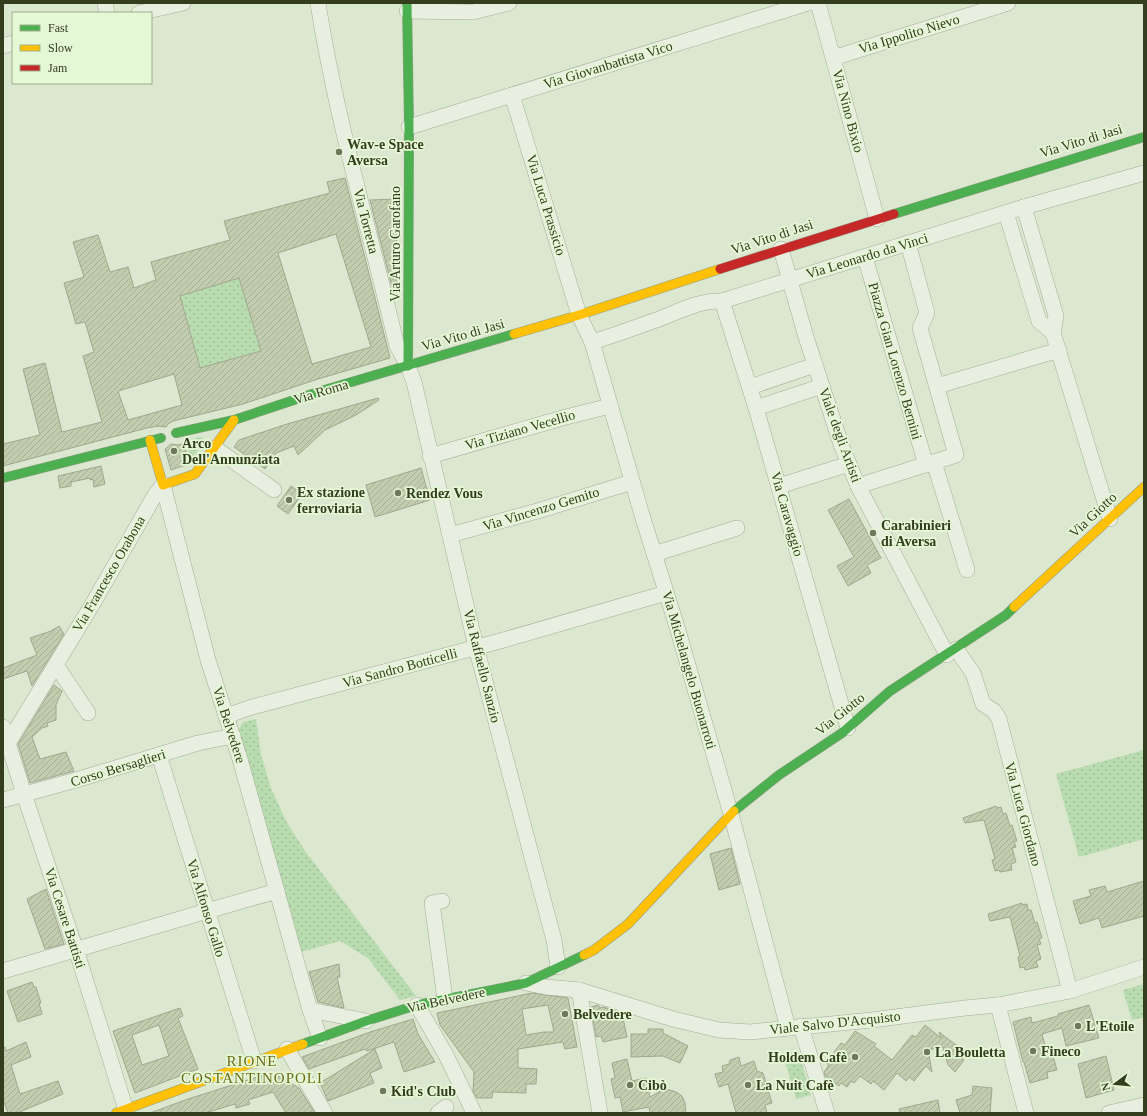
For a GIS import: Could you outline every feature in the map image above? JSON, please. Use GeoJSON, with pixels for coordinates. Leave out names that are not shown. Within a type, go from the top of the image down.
{"type":"FeatureCollection","features":[{"type":"Feature","properties":{"kind":"street"},"geometry":{"type":"LineString","coordinates":[[143,12],[183,3]]}},
{"type":"Feature","properties":{"kind":"street","name":"Via Torretta"},"geometry":{"type":"LineString","coordinates":[[318,3],[327,58],[397,346],[408,366]]}},
{"type":"Feature","properties":{"kind":"street"},"geometry":{"type":"LineString","coordinates":[[407,7],[473,12],[509,3]]}},
{"type":"Feature","properties":{"kind":"street","name":"Via Giovanbattista Vico"},"geometry":{"type":"LineString","coordinates":[[409,127],[808,3]]}},
{"type":"Feature","properties":{"kind":"street","name":"Via Nino Bixio"},"geometry":{"type":"LineString","coordinates":[[818,3],[877,219]]}},
{"type":"Feature","properties":{"kind":"street","name":"Via Ippolito Nievo"},"geometry":{"type":"LineString","coordinates":[[833,58],[1008,3]]}},
{"type":"Feature","properties":{"kind":"street","name":"Via Arturo Garofano"},"geometry":{"type":"LineString","coordinates":[[407,7],[409,127],[408,366]]}},
{"type":"Feature","properties":{"kind":"street","name":"Via Luca Prassicio"},"geometry":{"type":"LineString","coordinates":[[512,95],[579,315]]}},
{"type":"Feature","properties":{"kind":"street","name":"Via Vito di Jasi"},"geometry":{"type":"LineString","coordinates":[[408,366],[579,315],[780,249],[1144,137]]}},
{"type":"Feature","properties":{"kind":"street","name":"Via Leonardo da Vinci"},"geometry":{"type":"LineString","coordinates":[[592,342],[619,334],[694,305],[722,301],[1024,207],[1144,173]]}},
{"type":"Feature","properties":{"kind":"street"},"geometry":{"type":"LineString","coordinates":[[1024,207],[1056,316],[1054,333],[1110,518]]}},
{"type":"Feature","properties":{"kind":"street"},"geometry":{"type":"LineString","coordinates":[[1006,213],[1038,321],[1054,333]]}},
{"type":"Feature","properties":{"kind":"street"},"geometry":{"type":"LineString","coordinates":[[858,486],[956,455],[920,328],[927,312],[908,243]]}},
{"type":"Feature","properties":{"kind":"street","name":"Viale degli Artisti"},"geometry":{"type":"LineString","coordinates":[[780,249],[815,365],[842,447],[858,486],[952,652]]}},
{"type":"Feature","properties":{"kind":"street","name":"Piazza Gian Lorenzo Bernini"},"geometry":{"type":"LineString","coordinates":[[865,256],[930,463],[967,570]]}},
{"type":"Feature","properties":{"kind":"street","name":"Via Caravaggio"},"geometry":{"type":"LineString","coordinates":[[722,301],[756,408],[848,728]]}},
{"type":"Feature","properties":{"kind":"street"},"geometry":{"type":"LineString","coordinates":[[389,310],[408,310]]}},
{"type":"Feature","properties":{"kind":"street","name":"Via Michelangelo Buonarroti"},"geometry":{"type":"LineString","coordinates":[[579,315],[592,342],[632,482],[794,1027],[827,1113]]}},
{"type":"Feature","properties":{"kind":"street"},"geometry":{"type":"LineString","coordinates":[[937,386],[1059,350]]}},
{"type":"Feature","properties":{"kind":"street"},"geometry":{"type":"LineString","coordinates":[[750,388],[815,365]]}},
{"type":"Feature","properties":{"kind":"street","name":"Via Roma"},"geometry":{"type":"LineString","coordinates":[[176,433],[234,420],[321,391],[408,366]]}},
{"type":"Feature","properties":{"kind":"street","name":"Via Raffaello Sanzio"},"geometry":{"type":"LineString","coordinates":[[408,366],[414,382],[430,456],[476,647],[554,940],[558,967]]}},
{"type":"Feature","properties":{"kind":"street"},"geometry":{"type":"LineString","coordinates":[[756,408],[822,386]]}},
{"type":"Feature","properties":{"kind":"street","name":"Via Tiziano Vecellio"},"geometry":{"type":"LineString","coordinates":[[430,456],[610,406]]}},
{"type":"Feature","properties":{"kind":"street"},"geometry":{"type":"LineString","coordinates":[[163,485],[195,474],[234,420]]}},
{"type":"Feature","properties":{"kind":"street"},"geometry":{"type":"LineString","coordinates":[[3,478],[161,438]]}},
{"type":"Feature","properties":{"kind":"street","name":"Via Belvedere"},"geometry":{"type":"LineString","coordinates":[[150,440],[208,660],[233,736],[310,1010],[320,1038],[366,1021],[417,1005],[526,983],[544,976],[558,967]]}},
{"type":"Feature","properties":{"kind":"street"},"geometry":{"type":"LineString","coordinates":[[215,448],[274,490]]}},
{"type":"Feature","properties":{"kind":"street"},"geometry":{"type":"LineString","coordinates":[[779,486],[849,464]]}},
{"type":"Feature","properties":{"kind":"street","name":"Via Vincenzo Gemito"},"geometry":{"type":"LineString","coordinates":[[450,535],[541,510],[632,482]]}},
{"type":"Feature","properties":{"kind":"street","name":"Via Francesco Orabona"},"geometry":{"type":"LineString","coordinates":[[6,747],[56,665],[155,495],[163,485]]}},
{"type":"Feature","properties":{"kind":"street","name":"Via Giotto"},"geometry":{"type":"LineString","coordinates":[[558,967],[594,950],[628,924],[731,814],[779,775],[842,733],[890,691],[1006,616],[1144,487]]}},
{"type":"Feature","properties":{"kind":"street"},"geometry":{"type":"LineString","coordinates":[[654,554],[737,528]]}},
{"type":"Feature","properties":{"kind":"street","name":"Via Sandro Botticelli"},"geometry":{"type":"LineString","coordinates":[[226,716],[252,707],[476,647],[666,593]]}},
{"type":"Feature","properties":{"kind":"street","name":"Via Luca Giordano"},"geometry":{"type":"LineString","coordinates":[[952,652],[973,673],[983,704],[994,711],[999,719],[1070,991]]}},
{"type":"Feature","properties":{"kind":"street"},"geometry":{"type":"LineString","coordinates":[[56,665],[88,713]]}},
{"type":"Feature","properties":{"kind":"street","name":"Via Cesare Battisti"},"geometry":{"type":"LineString","coordinates":[[3,727],[6,747],[24,794],[129,1110]]}},
{"type":"Feature","properties":{"kind":"street","name":"Corso Bersaglieri"},"geometry":{"type":"LineString","coordinates":[[3,800],[76,780],[198,743],[233,736]]}},
{"type":"Feature","properties":{"kind":"street","name":"Via Alfonso Gallo"},"geometry":{"type":"LineString","coordinates":[[159,755],[254,1061]]}},
{"type":"Feature","properties":{"kind":"street"},"geometry":{"type":"LineString","coordinates":[[3,971],[277,891]]}},
{"type":"Feature","properties":{"kind":"street"},"geometry":{"type":"LineString","coordinates":[[442,901],[432,903],[446,1000]]}},
{"type":"Feature","properties":{"kind":"street","name":"Viale Salvo D'Acquisto"},"geometry":{"type":"LineString","coordinates":[[526,983],[546,988],[578,990],[673,1019],[719,1030],[750,1032],[872,1020],[998,1005],[1070,991],[1144,967]]}},
{"type":"Feature","properties":{"kind":"street"},"geometry":{"type":"LineString","coordinates":[[578,990],[600,1113]]}},
{"type":"Feature","properties":{"kind":"street"},"geometry":{"type":"LineString","coordinates":[[417,1005],[446,1055],[474,1113]]}},
{"type":"Feature","properties":{"kind":"street"},"geometry":{"type":"LineString","coordinates":[[998,1005],[1026,1113]]}},
{"type":"Feature","properties":{"kind":"street","name":"Via Belvedere"},"geometry":{"type":"LineString","coordinates":[[310,1010],[366,1021]]}},
{"type":"Feature","properties":{"kind":"street"},"geometry":{"type":"LineString","coordinates":[[129,1110],[254,1061],[320,1038]]}},
{"type":"Feature","properties":{"kind":"street"},"geometry":{"type":"LineString","coordinates":[[287,1049],[324,1113]]}},
{"type":"Feature","properties":{"kind":"street"},"geometry":{"type":"LineString","coordinates":[[1109,1113],[1144,1105]]}},
{"type":"Feature","properties":{"kind":"green space"},"geometry":{"type":"Polygon","coordinates":[[[239,278],[261,351],[200,368],[180,296],[239,278]]]}},
{"type":"Feature","properties":{"kind":"green space"},"geometry":{"type":"Polygon","coordinates":[[[203,437],[203,440],[192,461],[185,440],[203,437]]]}},
{"type":"Feature","properties":{"kind":"green space"},"geometry":{"type":"Polygon","coordinates":[[[256,719],[261,755],[271,788],[286,821],[305,851],[416,996],[400,1000],[368,958],[340,941],[301,952],[238,730],[243,722],[256,719]]]}},
{"type":"Feature","properties":{"kind":"green space"},"geometry":{"type":"Polygon","coordinates":[[[1144,750],[1144,839],[1079,857],[1056,774],[1144,750]]]}},
{"type":"Feature","properties":{"kind":"green space"},"geometry":{"type":"Polygon","coordinates":[[[1144,984],[1144,1017],[1132,1020],[1123,990],[1144,984]]]}},
{"type":"Feature","properties":{"kind":"green space"},"geometry":{"type":"Polygon","coordinates":[[[798,1050],[811,1095],[796,1099],[783,1054],[798,1050]]]}},
{"type":"Feature","properties":{"kind":"building"},"geometry":{"type":"Polygon","coordinates":[[[345,178],[390,358],[318,379],[243,404],[173,421],[166,427],[158,426],[147,428],[3,466],[3,444],[40,435],[23,369],[45,363],[62,432],[102,422],[83,356],[94,352],[85,322],[76,324],[64,283],[84,277],[73,242],[98,235],[110,272],[128,267],[134,288],[156,280],[151,262],[230,240],[224,221],[330,193],[327,182],[345,178]],[[336,234],[278,253],[312,364],[371,347],[336,234]],[[239,278],[180,296],[200,368],[261,351],[239,278]],[[174,374],[118,391],[128,420],[182,405],[174,374]]]}},
{"type":"Feature","properties":{"kind":"building"},"geometry":{"type":"Polygon","coordinates":[[[397,199],[396,296],[393,291],[370,200],[397,199]]]}},
{"type":"Feature","properties":{"kind":"building"},"geometry":{"type":"Polygon","coordinates":[[[378,398],[379,400],[356,415],[325,430],[298,455],[294,446],[276,453],[265,469],[234,447],[239,440],[287,424],[378,398]]]}},
{"type":"Feature","properties":{"kind":"building"},"geometry":{"type":"Polygon","coordinates":[[[171,444],[184,444],[189,462],[188,464],[171,470],[165,449],[171,444]]]}},
{"type":"Feature","properties":{"kind":"building"},"geometry":{"type":"Polygon","coordinates":[[[101,466],[105,484],[94,487],[93,479],[90,480],[90,478],[71,482],[71,486],[60,488],[58,476],[101,466]]]}},
{"type":"Feature","properties":{"kind":"building","name":"Rendez Vous"},"geometry":{"type":"Polygon","coordinates":[[[421,468],[430,500],[375,517],[366,485],[421,468]]]}},
{"type":"Feature","properties":{"kind":"building","name":"Ex stazione ferroviaria"},"geometry":{"type":"Polygon","coordinates":[[[291,486],[302,494],[288,514],[277,506],[291,486]]]}},
{"type":"Feature","properties":{"kind":"building"},"geometry":{"type":"Polygon","coordinates":[[[849,499],[881,558],[867,565],[871,573],[848,586],[837,566],[854,557],[828,510],[849,499]]]}},
{"type":"Feature","properties":{"kind":"building"},"geometry":{"type":"Polygon","coordinates":[[[59,626],[64,634],[32,686],[27,671],[3,679],[3,668],[37,655],[30,638],[51,631],[59,626]]]}},
{"type":"Feature","properties":{"kind":"building"},"geometry":{"type":"Polygon","coordinates":[[[54,685],[62,691],[56,705],[56,720],[47,723],[48,726],[42,728],[32,737],[40,759],[66,752],[74,771],[30,783],[18,744],[54,685]]]}},
{"type":"Feature","properties":{"kind":"building"},"geometry":{"type":"Polygon","coordinates":[[[996,806],[997,808],[1001,807],[1003,814],[1006,813],[1017,841],[1014,842],[1016,847],[1012,848],[1016,862],[1011,864],[1012,870],[1000,872],[999,870],[995,871],[992,860],[995,859],[984,820],[965,823],[963,818],[996,806]]]}},
{"type":"Feature","properties":{"kind":"building"},"geometry":{"type":"Polygon","coordinates":[[[731,848],[740,884],[719,890],[710,854],[731,848]]]}},
{"type":"Feature","properties":{"kind":"building"},"geometry":{"type":"Polygon","coordinates":[[[1144,881],[1144,916],[1102,928],[1099,918],[1080,924],[1073,901],[1091,896],[1089,890],[1105,886],[1107,892],[1144,881]]]}},
{"type":"Feature","properties":{"kind":"building"},"geometry":{"type":"Polygon","coordinates":[[[46,889],[64,944],[45,949],[27,899],[46,889]]]}},
{"type":"Feature","properties":{"kind":"building"},"geometry":{"type":"Polygon","coordinates":[[[1022,903],[1022,905],[1027,904],[1028,910],[1031,910],[1042,938],[1039,939],[1041,944],[1037,945],[1041,959],[1036,961],[1038,967],[1025,970],[1024,967],[1020,968],[1018,957],[1020,956],[1010,917],[990,921],[988,914],[1022,903]]]}},
{"type":"Feature","properties":{"kind":"building"},"geometry":{"type":"Polygon","coordinates":[[[339,964],[340,977],[337,977],[344,1008],[318,1002],[309,972],[339,964]]]}},
{"type":"Feature","properties":{"kind":"building"},"geometry":{"type":"Polygon","coordinates":[[[32,982],[34,987],[36,987],[41,1003],[39,1003],[42,1014],[18,1022],[7,991],[32,982]]]}},
{"type":"Feature","properties":{"kind":"building"},"geometry":{"type":"Polygon","coordinates":[[[532,993],[568,998],[577,1047],[565,1049],[563,1042],[518,1049],[518,1068],[537,1069],[536,1084],[526,1084],[526,1093],[493,1092],[492,1098],[477,1098],[473,1091],[474,1072],[440,1025],[437,1013],[532,993]],[[548,1005],[522,1009],[526,1035],[554,1032],[548,1005]]]}},
{"type":"Feature","properties":{"kind":"building"},"geometry":{"type":"Polygon","coordinates":[[[598,1005],[600,1008],[604,1007],[609,1009],[610,1012],[615,1010],[622,1013],[627,1037],[603,1042],[601,1036],[596,1037],[591,1007],[598,1005]]]}},
{"type":"Feature","properties":{"kind":"building"},"geometry":{"type":"Polygon","coordinates":[[[1089,1005],[1099,1038],[1066,1046],[1062,1028],[1042,1034],[1048,1057],[1053,1056],[1057,1070],[1047,1072],[1048,1078],[1030,1083],[1013,1022],[1031,1017],[1032,1023],[1089,1005]]]}},
{"type":"Feature","properties":{"kind":"building"},"geometry":{"type":"Polygon","coordinates":[[[180,1008],[183,1016],[178,1018],[198,1069],[135,1093],[113,1031],[180,1008]],[[159,1025],[132,1035],[142,1065],[169,1056],[159,1025]]]}},
{"type":"Feature","properties":{"kind":"building"},"geometry":{"type":"Polygon","coordinates":[[[413,1019],[418,1034],[435,1062],[404,1072],[394,1042],[367,1051],[365,1049],[309,1069],[302,1057],[370,1032],[413,1019]]]}},
{"type":"Feature","properties":{"kind":"building"},"geometry":{"type":"Polygon","coordinates":[[[925,1025],[941,1038],[939,1032],[960,1048],[956,1053],[964,1060],[955,1072],[948,1065],[943,1047],[928,1050],[932,1072],[926,1066],[914,1081],[909,1077],[906,1081],[897,1073],[884,1090],[873,1081],[871,1084],[860,1076],[854,1083],[851,1081],[847,1087],[841,1083],[839,1086],[825,1076],[824,1072],[829,1065],[826,1063],[841,1043],[845,1045],[855,1031],[876,1044],[874,1046],[892,1060],[912,1035],[916,1037],[925,1025]]]}},
{"type":"Feature","properties":{"kind":"building"},"geometry":{"type":"Polygon","coordinates":[[[648,1029],[663,1029],[663,1033],[688,1046],[680,1063],[663,1056],[631,1057],[631,1034],[648,1034],[648,1029]]]}},
{"type":"Feature","properties":{"kind":"building"},"geometry":{"type":"Polygon","coordinates":[[[26,1042],[31,1057],[11,1065],[20,1094],[58,1081],[63,1094],[17,1113],[8,1113],[3,1099],[3,1048],[5,1047],[6,1051],[26,1042]]]}},
{"type":"Feature","properties":{"kind":"building"},"geometry":{"type":"Polygon","coordinates":[[[375,1049],[382,1068],[370,1073],[374,1083],[328,1101],[320,1083],[375,1049]]]}},
{"type":"Feature","properties":{"kind":"building"},"geometry":{"type":"Polygon","coordinates":[[[1106,1056],[1114,1090],[1086,1098],[1078,1064],[1106,1056]]]}},
{"type":"Feature","properties":{"kind":"building","name":"La Nuit Cafè"},"geometry":{"type":"Polygon","coordinates":[[[739,1057],[741,1066],[754,1061],[757,1071],[763,1073],[772,1103],[765,1105],[767,1113],[736,1113],[728,1084],[719,1087],[715,1074],[723,1072],[722,1066],[729,1064],[730,1060],[739,1057]]]}},
{"type":"Feature","properties":{"kind":"building"},"geometry":{"type":"Polygon","coordinates":[[[627,1059],[632,1081],[646,1078],[650,1097],[662,1090],[676,1092],[682,1096],[685,1103],[686,1113],[650,1113],[649,1107],[623,1112],[620,1097],[615,1098],[611,1079],[615,1078],[612,1063],[627,1059]]]}},
{"type":"Feature","properties":{"kind":"building"},"geometry":{"type":"Polygon","coordinates":[[[267,1074],[278,1076],[299,1088],[315,1113],[286,1113],[273,1092],[248,1100],[250,1104],[236,1108],[235,1104],[205,1113],[150,1113],[188,1099],[267,1074]]]}},
{"type":"Feature","properties":{"kind":"building"},"geometry":{"type":"Polygon","coordinates":[[[973,1086],[992,1088],[990,1113],[960,1113],[956,1100],[972,1095],[973,1086]]]}},
{"type":"Feature","properties":{"kind":"building"},"geometry":{"type":"Polygon","coordinates":[[[938,1100],[940,1113],[900,1113],[899,1109],[938,1100]]]}},
{"type":"Feature","properties":{"kind":"traffic: fast"},"geometry":{"type":"LineString","coordinates":[[407,3],[409,127],[408,366]]}},
{"type":"Feature","properties":{"kind":"traffic: fast"},"geometry":{"type":"LineString","coordinates":[[894,214],[1144,137]]}},
{"type":"Feature","properties":{"kind":"traffic: fast"},"geometry":{"type":"LineString","coordinates":[[176,433],[234,420],[321,391],[514,334]]}},
{"type":"Feature","properties":{"kind":"traffic: fast"},"geometry":{"type":"LineString","coordinates":[[3,478],[161,438]]}},
{"type":"Feature","properties":{"kind":"traffic: fast"},"geometry":{"type":"LineString","coordinates":[[734,811],[779,775],[842,733],[890,691],[1006,615],[1014,607]]}},
{"type":"Feature","properties":{"kind":"traffic: fast"},"geometry":{"type":"LineString","coordinates":[[303,1044],[366,1021],[417,1005],[526,983],[584,955]]}},
{"type":"Feature","properties":{"kind":"traffic: slow"},"geometry":{"type":"LineString","coordinates":[[514,334],[579,315],[720,269]]}},
{"type":"Feature","properties":{"kind":"traffic: slow"},"geometry":{"type":"LineString","coordinates":[[150,440],[163,485],[195,474],[234,420]]}},
{"type":"Feature","properties":{"kind":"traffic: slow"},"geometry":{"type":"LineString","coordinates":[[1014,607],[1144,487]]}},
{"type":"Feature","properties":{"kind":"traffic: slow"},"geometry":{"type":"LineString","coordinates":[[584,955],[594,950],[628,924],[734,811]]}},
{"type":"Feature","properties":{"kind":"traffic: slow"},"geometry":{"type":"LineString","coordinates":[[116,1113],[303,1044]]}},
{"type":"Feature","properties":{"kind":"traffic: jam"},"geometry":{"type":"LineString","coordinates":[[720,269],[894,214]]}},
{"type":"Feature","properties":{"kind":"place","name":"Wav-e Space Aversa"},"geometry":{"type":"Point","coordinates":[339,152]}},
{"type":"Feature","properties":{"kind":"place","name":"Arco Dell'Annunziata"},"geometry":{"type":"Point","coordinates":[174,451]}},
{"type":"Feature","properties":{"kind":"place","name":"Rendez Vous"},"geometry":{"type":"Point","coordinates":[398,493]}},
{"type":"Feature","properties":{"kind":"place","name":"Ex stazione ferroviaria"},"geometry":{"type":"Point","coordinates":[289,500]}},
{"type":"Feature","properties":{"kind":"place","name":"Carabinieri di Aversa"},"geometry":{"type":"Point","coordinates":[873,533]}},
{"type":"Feature","properties":{"kind":"place","name":"Belvedere"},"geometry":{"type":"Point","coordinates":[565,1014]}},
{"type":"Feature","properties":{"kind":"place","name":"L'Etoile"},"geometry":{"type":"Point","coordinates":[1078,1026]}},
{"type":"Feature","properties":{"kind":"place","name":"Fineco"},"geometry":{"type":"Point","coordinates":[1033,1051]}},
{"type":"Feature","properties":{"kind":"place","name":"La Bouletta"},"geometry":{"type":"Point","coordinates":[927,1052]}},
{"type":"Feature","properties":{"kind":"place","name":"Holdem Cafè"},"geometry":{"type":"Point","coordinates":[855,1057]}},
{"type":"Feature","properties":{"kind":"place","name":"Cibò"},"geometry":{"type":"Point","coordinates":[630,1085]}},
{"type":"Feature","properties":{"kind":"place","name":"La Nuit Cafè"},"geometry":{"type":"Point","coordinates":[748,1085]}},
{"type":"Feature","properties":{"kind":"place","name":"Kid's Club"},"geometry":{"type":"Point","coordinates":[383,1091]}},
{"type":"Feature","properties":{"kind":"district","name":"RIONE COSTANTINOPOLI"},"geometry":{"type":"Point","coordinates":[252,1070]}}]}
